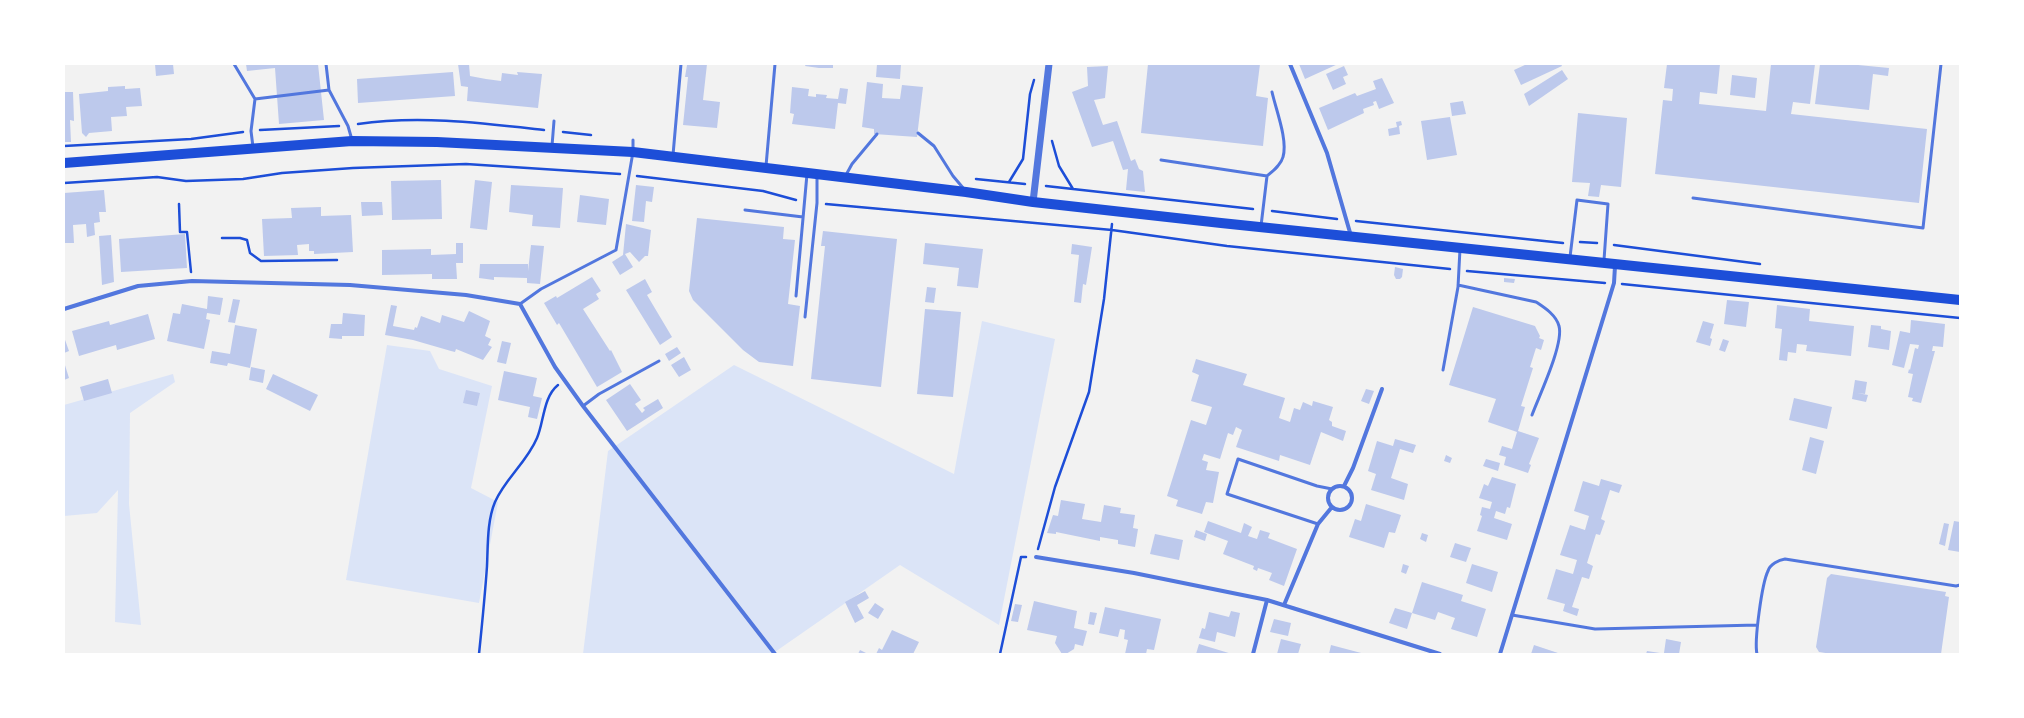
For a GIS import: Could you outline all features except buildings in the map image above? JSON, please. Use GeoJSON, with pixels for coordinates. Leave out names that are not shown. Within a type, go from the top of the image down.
{"type":"FeatureCollection","features":[{"type":"Feature","properties":{"kind":"main road"},"geometry":{"type":"LineString","coordinates":[[64,163],[352,142],[437,142],[633,152],[966,192],[1033,202],[1261,228],[1615,266],[1960,300]]}},
{"type":"Feature","properties":{"kind":"street"},"geometry":{"type":"LineString","coordinates":[[1033,202],[1049,64]]}},
{"type":"Feature","properties":{"kind":"street"},"geometry":{"type":"LineString","coordinates":[[1290,64],[1327,153],[1352,238]]}},
{"type":"Feature","properties":{"kind":"street"},"geometry":{"type":"LineString","coordinates":[[1500,654],[1614,283],[1615,266]]}},
{"type":"Feature","properties":{"kind":"street"},"geometry":{"type":"LineString","coordinates":[[64,309],[138,286],[192,281],[350,285],[466,295],[520,304],[555,367],[564,380],[775,654]]}},
{"type":"Feature","properties":{"kind":"street"},"geometry":{"type":"LineString","coordinates":[[1344,486],[1353,468],[1382,389]]}},
{"type":"Feature","properties":{"kind":"street"},"geometry":{"type":"LineString","coordinates":[[1335,486],[1344,486],[1350,490],[1352,494],[1350,506],[1339,510],[1332,507],[1328,496],[1335,486]]}},
{"type":"Feature","properties":{"kind":"street"},"geometry":{"type":"LineString","coordinates":[[1284,605],[1318,524],[1332,507]]}},
{"type":"Feature","properties":{"kind":"street"},"geometry":{"type":"LineString","coordinates":[[1036,557],[1134,573],[1267,600],[1440,654]]}},
{"type":"Feature","properties":{"kind":"street"},"geometry":{"type":"LineString","coordinates":[[1253,654],[1267,600]]}},
{"type":"Feature","properties":{"kind":"lane"},"geometry":{"type":"LineString","coordinates":[[234,64],[255,99],[251,131],[253,149]]}},
{"type":"Feature","properties":{"kind":"lane"},"geometry":{"type":"LineString","coordinates":[[326,64],[329,90],[348,126],[352,142]]}},
{"type":"Feature","properties":{"kind":"lane"},"geometry":{"type":"LineString","coordinates":[[673,157],[681,64]]}},
{"type":"Feature","properties":{"kind":"lane"},"geometry":{"type":"LineString","coordinates":[[766,168],[775,64]]}},
{"type":"Feature","properties":{"kind":"lane"},"geometry":{"type":"LineString","coordinates":[[1693,198],[1923,228],[1941,64]]}},
{"type":"Feature","properties":{"kind":"lane"},"geometry":{"type":"LineString","coordinates":[[255,99],[329,90]]}},
{"type":"Feature","properties":{"kind":"lane"},"geometry":{"type":"LineString","coordinates":[[1261,228],[1267,176],[1276,168],[1283,158],[1284,144],[1272,92]]}},
{"type":"Feature","properties":{"kind":"lane"},"geometry":{"type":"LineString","coordinates":[[552,148],[554,121]]}},
{"type":"Feature","properties":{"kind":"lane"},"geometry":{"type":"LineString","coordinates":[[918,133],[934,146],[953,176],[966,192]]}},
{"type":"Feature","properties":{"kind":"lane"},"geometry":{"type":"LineString","coordinates":[[844,177],[852,164],[877,134]]}},
{"type":"Feature","properties":{"kind":"lane"},"geometry":{"type":"LineString","coordinates":[[520,304],[541,289],[616,250],[633,152],[633,140]]}},
{"type":"Feature","properties":{"kind":"lane"},"geometry":{"type":"LineString","coordinates":[[1161,160],[1267,176]]}},
{"type":"Feature","properties":{"kind":"lane"},"geometry":{"type":"LineString","coordinates":[[796,296],[804,202],[812,173]]}},
{"type":"Feature","properties":{"kind":"lane"},"geometry":{"type":"LineString","coordinates":[[805,317],[817,203],[812,173]]}},
{"type":"Feature","properties":{"kind":"lane"},"geometry":{"type":"LineString","coordinates":[[1570,261],[1577,200],[1608,204],[1604,264]]}},
{"type":"Feature","properties":{"kind":"lane"},"geometry":{"type":"LineString","coordinates":[[745,210],[803,217]]}},
{"type":"Feature","properties":{"kind":"lane"},"geometry":{"type":"LineString","coordinates":[[1443,370],[1458,285],[1460,249]]}},
{"type":"Feature","properties":{"kind":"lane"},"geometry":{"type":"LineString","coordinates":[[1458,285],[1536,302],[1545,308],[1556,320],[1559,326],[1559,342],[1532,414]]}},
{"type":"Feature","properties":{"kind":"lane"},"geometry":{"type":"LineString","coordinates":[[583,406],[599,394],[658,361]]}},
{"type":"Feature","properties":{"kind":"lane"},"geometry":{"type":"LineString","coordinates":[[1318,524],[1227,494],[1238,459],[1318,486],[1332,489]]}},
{"type":"Feature","properties":{"kind":"lane"},"geometry":{"type":"LineString","coordinates":[[1757,654],[1757,625],[1768,569],[1778,561],[1785,559],[1956,586],[1960,585]]}},
{"type":"Feature","properties":{"kind":"lane"},"geometry":{"type":"LineString","coordinates":[[1512,615],[1595,628],[1757,625]]}},
{"type":"Feature","properties":{"kind":"path"},"geometry":{"type":"LineString","coordinates":[[1009,182],[1023,159],[1030,94],[1035,77]]}},
{"type":"Feature","properties":{"kind":"path"},"geometry":{"type":"LineString","coordinates":[[1044,117],[1056,150],[1059,166],[1073,189]]}},
{"type":"Feature","properties":{"kind":"path"},"geometry":{"type":"LineString","coordinates":[[64,183],[157,176],[186,181],[243,179],[282,173],[353,168],[466,164],[628,175],[763,191],[804,202]]}},
{"type":"Feature","properties":{"kind":"path"},"geometry":{"type":"LineString","coordinates":[[953,176],[1448,232],[1650,248],[1695,257],[1762,265]]}},
{"type":"Feature","properties":{"kind":"path"},"geometry":{"type":"LineString","coordinates":[[817,203],[1112,230],[1227,246],[1459,270],[1614,283],[1960,318]]}},
{"type":"Feature","properties":{"kind":"path"},"geometry":{"type":"LineString","coordinates":[[179,204],[180,232],[187,232],[190,270]]}},
{"type":"Feature","properties":{"kind":"path"},"geometry":{"type":"LineString","coordinates":[[1000,654],[1021,557],[1036,557],[1054,487],[1088,392],[1104,298],[1113,211]]}},
{"type":"Feature","properties":{"kind":"path"},"geometry":{"type":"LineString","coordinates":[[222,238],[240,238],[247,240],[250,253],[261,261],[337,260]]}},
{"type":"Feature","properties":{"kind":"path"},"geometry":{"type":"LineString","coordinates":[[479,654],[490,520],[495,502],[531,449],[537,438],[548,401],[554,388],[564,380]]}},
{"type":"Feature","properties":{"kind":"shaded area"},"geometry":{"type":"Polygon","coordinates":[[[982,321],[1055,339],[999,625],[900,565],[772,654],[583,654],[608,451],[734,365],[954,474],[982,321]]]}},
{"type":"Feature","properties":{"kind":"shaded area"},"geometry":{"type":"Polygon","coordinates":[[[387,345],[430,351],[439,369],[492,386],[471,488],[498,502],[479,603],[346,580],[387,345]]]}},
{"type":"Feature","properties":{"kind":"shaded area"},"geometry":{"type":"Polygon","coordinates":[[[173,374],[175,382],[130,413],[129,504],[141,625],[115,622],[118,490],[97,513],[64,516],[64,405],[173,374]]]}}]}
